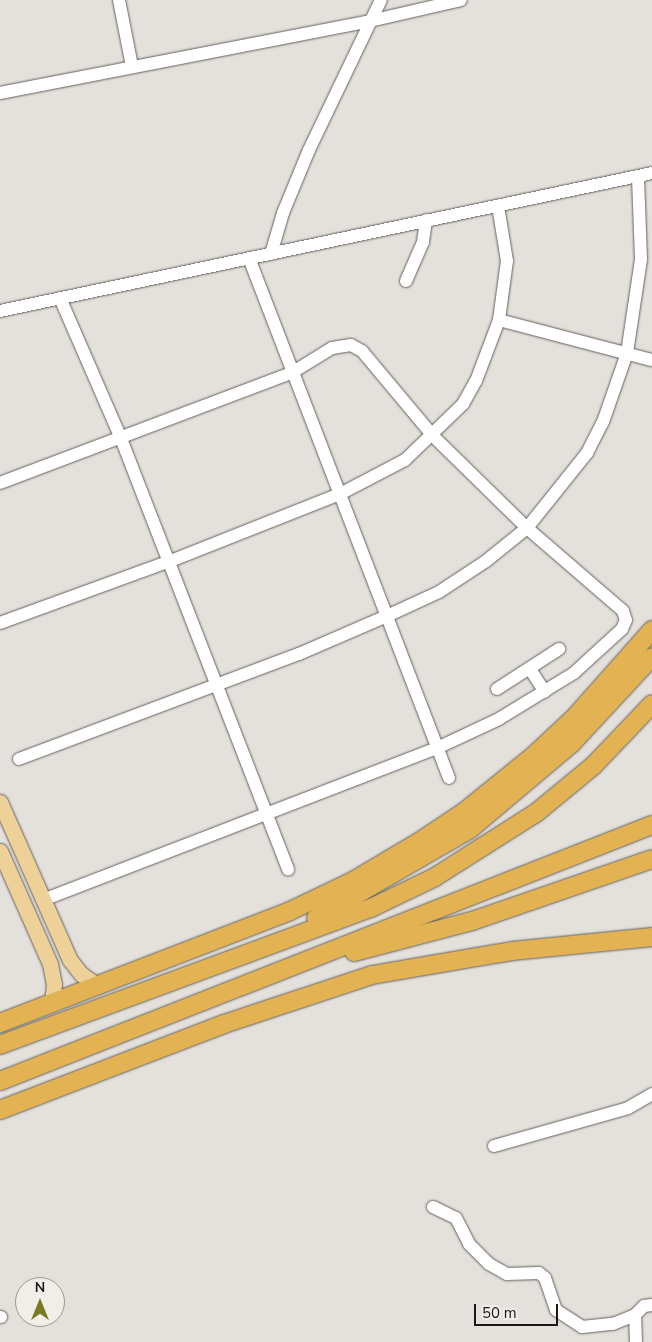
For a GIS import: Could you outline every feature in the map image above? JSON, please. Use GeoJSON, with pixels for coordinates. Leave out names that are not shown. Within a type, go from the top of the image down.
{"type":"FeatureCollection","features":[{"type":"Feature","properties":{"kind":"highway"},"geometry":{"type":"LineString","coordinates":[[0,1023],[290,911],[353,881],[419,842],[464,812],[553,738],[587,704],[652,630]]}},
{"type":"Feature","properties":{"kind":"highway"},"geometry":{"type":"LineString","coordinates":[[267,944],[372,888],[470,829],[572,744],[652,657]]}},
{"type":"Feature","properties":{"kind":"highway"},"geometry":{"type":"LineString","coordinates":[[0,1045],[267,944],[370,908],[435,876],[487,846],[536,813],[594,765],[652,704]]}},
{"type":"Feature","properties":{"kind":"highway"},"geometry":{"type":"LineString","coordinates":[[0,1081],[652,825]]}},
{"type":"Feature","properties":{"kind":"highway"},"geometry":{"type":"LineString","coordinates":[[281,971],[472,921],[652,859]]}},
{"type":"Feature","properties":{"kind":"highway"},"geometry":{"type":"LineString","coordinates":[[0,1110],[224,1024],[372,975],[493,954],[652,937]]}},
{"type":"Feature","properties":{"kind":"main road"},"geometry":{"type":"LineString","coordinates":[[0,802],[70,960],[81,974],[98,986]]}},
{"type":"Feature","properties":{"kind":"main road"},"geometry":{"type":"LineString","coordinates":[[1,856],[50,964],[54,984],[52,1004]]}},
{"type":"Feature","properties":{"kind":"street"},"geometry":{"type":"LineString","coordinates":[[119,0],[132,66]]}},
{"type":"Feature","properties":{"kind":"street"},"geometry":{"type":"LineString","coordinates":[[271,254],[283,214],[310,150],[381,0]]}},
{"type":"Feature","properties":{"kind":"street"},"geometry":{"type":"LineString","coordinates":[[0,93],[64,83],[132,66],[370,21],[461,0]]}},
{"type":"Feature","properties":{"kind":"street"},"geometry":{"type":"LineString","coordinates":[[0,311],[652,173]]}},
{"type":"Feature","properties":{"kind":"street"},"geometry":{"type":"LineString","coordinates":[[19,759],[215,685],[387,616],[438,592],[486,561],[527,528],[587,453],[603,422],[627,353],[641,259],[638,176]]}},
{"type":"Feature","properties":{"kind":"street"},"geometry":{"type":"LineString","coordinates":[[0,623],[168,562],[340,494],[405,460],[433,436],[463,404],[476,381],[499,320],[507,261],[498,206]]}},
{"type":"Feature","properties":{"kind":"street"},"geometry":{"type":"LineString","coordinates":[[406,281],[423,242],[426,220]]}},
{"type":"Feature","properties":{"kind":"street"},"geometry":{"type":"LineString","coordinates":[[249,258],[449,778]]}},
{"type":"Feature","properties":{"kind":"street"},"geometry":{"type":"LineString","coordinates":[[60,298],[120,436],[288,870]]}},
{"type":"Feature","properties":{"kind":"street"},"geometry":{"type":"LineString","coordinates":[[499,320],[652,360]]}},
{"type":"Feature","properties":{"kind":"street"},"geometry":{"type":"LineString","coordinates":[[0,483],[293,372],[332,348],[351,345],[362,351],[433,436],[527,528],[623,612],[626,620],[622,629],[574,673],[499,720],[437,748],[43,900]]}},
{"type":"Feature","properties":{"kind":"street"},"geometry":{"type":"LineString","coordinates":[[497,689],[559,649]]}},
{"type":"Feature","properties":{"kind":"street"},"geometry":{"type":"LineString","coordinates":[[530,669],[545,692]]}},
{"type":"Feature","properties":{"kind":"street"},"geometry":{"type":"LineString","coordinates":[[494,1146],[628,1108],[652,1094]]}},
{"type":"Feature","properties":{"kind":"street"},"geometry":{"type":"LineString","coordinates":[[433,1208],[456,1218],[469,1244],[489,1264],[507,1274],[539,1273],[545,1278],[556,1310],[582,1327],[613,1324],[635,1315],[644,1306],[652,1305]]}},
{"type":"Feature","properties":{"kind":"street"},"geometry":{"type":"LineString","coordinates":[[635,1315],[636,1342]]}}]}
